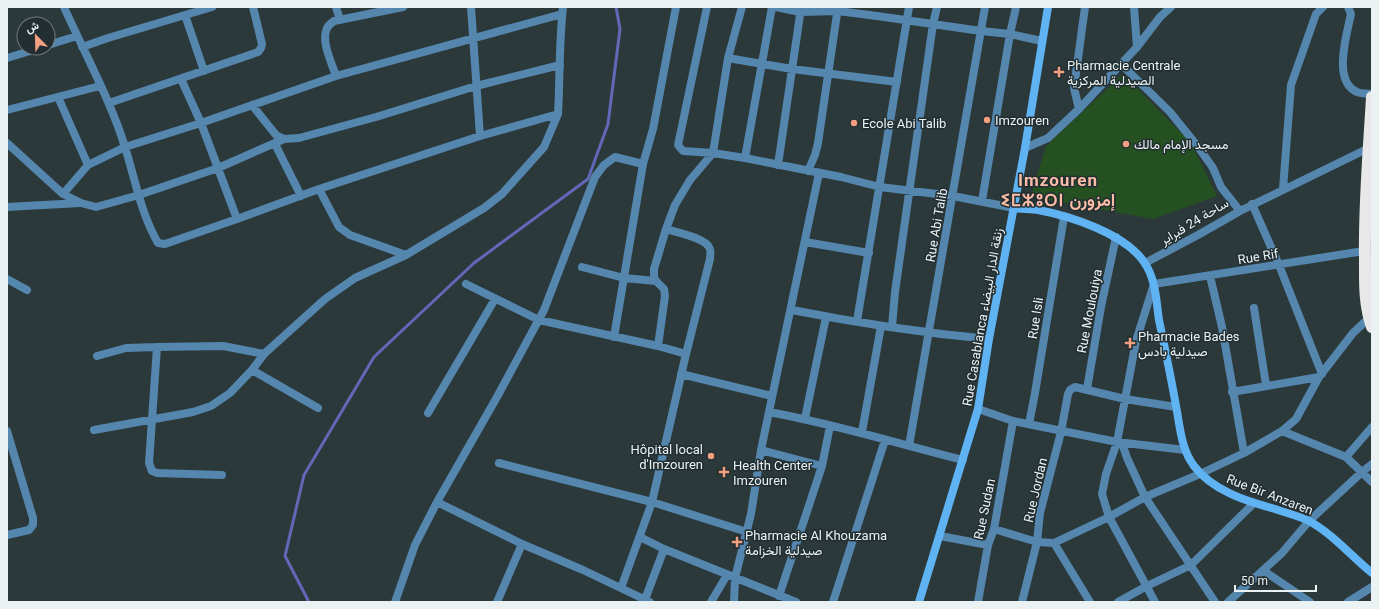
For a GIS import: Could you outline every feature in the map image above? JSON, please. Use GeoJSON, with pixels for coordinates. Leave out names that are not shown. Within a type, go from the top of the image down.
{"type":"FeatureCollection","features":[{"type":"Feature","properties":{"kind":"highway"},"geometry":{"type":"LineString","coordinates":[[1370,322],[1365,298],[1364,223],[1372,95]]}},
{"type":"Feature","properties":{"kind":"main road","name":"Rue Casablanca زنقة الدار البيضاء"},"geometry":{"type":"LineString","coordinates":[[919,602],[978,409],[989,339],[1025,148],[1048,7]]}},
{"type":"Feature","properties":{"kind":"main road","name":"Rue Bir Anzaren"},"geometry":{"type":"LineString","coordinates":[[1014,208],[1037,210],[1083,223],[1116,237],[1132,247],[1145,263],[1154,284],[1159,319],[1185,450],[1192,464],[1200,474],[1225,491],[1254,503],[1309,521],[1336,540],[1372,573]]}},
{"type":"Feature","properties":{"kind":"street"},"geometry":{"type":"LineString","coordinates":[[64,7],[109,104],[125,147],[139,195],[158,243],[165,244],[319,189],[480,136],[558,114]]}},
{"type":"Feature","properties":{"kind":"street"},"geometry":{"type":"LineString","coordinates":[[82,47],[212,7]]}},
{"type":"Feature","properties":{"kind":"street"},"geometry":{"type":"LineString","coordinates":[[109,104],[258,52],[262,44],[253,7]]}},
{"type":"Feature","properties":{"kind":"street"},"geometry":{"type":"LineString","coordinates":[[336,7],[340,20]]}},
{"type":"Feature","properties":{"kind":"street"},"geometry":{"type":"LineString","coordinates":[[336,76],[325,41],[328,26],[334,21],[402,7]]}},
{"type":"Feature","properties":{"kind":"street"},"geometry":{"type":"LineString","coordinates":[[471,7],[480,136]]}},
{"type":"Feature","properties":{"kind":"street"},"geometry":{"type":"LineString","coordinates":[[614,337],[643,164],[653,129],[676,7]]}},
{"type":"Feature","properties":{"kind":"street"},"geometry":{"type":"LineString","coordinates":[[707,7],[678,145],[683,151],[713,153],[745,158],[880,187],[953,196],[1014,208]]}},
{"type":"Feature","properties":{"kind":"street"},"geometry":{"type":"LineString","coordinates":[[658,346],[665,296],[664,289],[654,277],[654,269],[666,228],[675,205],[690,180],[713,153],[728,58],[742,7]]}},
{"type":"Feature","properties":{"kind":"street"},"geometry":{"type":"LineString","coordinates":[[745,158],[772,7]]}},
{"type":"Feature","properties":{"kind":"street"},"geometry":{"type":"LineString","coordinates":[[776,7],[800,10],[838,9],[878,11],[907,21],[1010,34],[1042,41]]}},
{"type":"Feature","properties":{"kind":"street"},"geometry":{"type":"LineString","coordinates":[[857,321],[909,7]]}},
{"type":"Feature","properties":{"kind":"street"},"geometry":{"type":"LineString","coordinates":[[892,327],[908,191],[933,24],[937,7]]}},
{"type":"Feature","properties":{"kind":"street","name":"Rue Abi Talib"},"geometry":{"type":"LineString","coordinates":[[909,446],[985,7]]}},
{"type":"Feature","properties":{"kind":"street"},"geometry":{"type":"LineString","coordinates":[[982,202],[1010,34],[1016,7]]}},
{"type":"Feature","properties":{"kind":"street"},"geometry":{"type":"LineString","coordinates":[[1079,109],[1074,88],[1085,7]]}},
{"type":"Feature","properties":{"kind":"street"},"geometry":{"type":"LineString","coordinates":[[1134,7],[1137,47]]}},
{"type":"Feature","properties":{"kind":"street"},"geometry":{"type":"LineString","coordinates":[[1160,7],[1160,18]]}},
{"type":"Feature","properties":{"kind":"street"},"geometry":{"type":"LineString","coordinates":[[1025,148],[1048,138],[1079,109],[1137,47],[1170,7]]}},
{"type":"Feature","properties":{"kind":"street"},"geometry":{"type":"LineString","coordinates":[[1283,189],[1290,85],[1316,14],[1323,7]]}},
{"type":"Feature","properties":{"kind":"street"},"geometry":{"type":"LineString","coordinates":[[1348,7],[1351,14],[1342,58],[1343,74],[1349,85],[1356,92],[1372,95]]}},
{"type":"Feature","properties":{"kind":"street"},"geometry":{"type":"LineString","coordinates":[[808,171],[815,155],[818,143],[838,9]]}},
{"type":"Feature","properties":{"kind":"street"},"geometry":{"type":"LineString","coordinates":[[778,165],[800,10]]}},
{"type":"Feature","properties":{"kind":"street"},"geometry":{"type":"LineString","coordinates":[[63,194],[88,165],[125,147],[201,123],[336,76],[474,38],[562,11],[558,114],[544,147],[502,194],[484,208],[406,255],[355,278],[325,299],[264,354],[252,370],[230,392],[211,406],[193,412],[94,430]]}},
{"type":"Feature","properties":{"kind":"street"},"geometry":{"type":"LineString","coordinates":[[185,15],[204,71]]}},
{"type":"Feature","properties":{"kind":"street"},"geometry":{"type":"LineString","coordinates":[[56,43],[78,36]]}},
{"type":"Feature","properties":{"kind":"street"},"geometry":{"type":"LineString","coordinates":[[728,58],[792,69],[897,82]]}},
{"type":"Feature","properties":{"kind":"street","name":"ساحة 24 فبراير"},"geometry":{"type":"LineString","coordinates":[[1121,64],[1170,112],[1213,168],[1221,187],[1240,211],[1145,263]]}},
{"type":"Feature","properties":{"kind":"street"},"geometry":{"type":"LineString","coordinates":[[9,147],[63,194],[81,203],[96,207],[139,195],[218,168],[284,139],[299,138],[376,117],[476,86],[560,65]]}},
{"type":"Feature","properties":{"kind":"street"},"geometry":{"type":"LineString","coordinates":[[181,79],[201,123],[237,219]]}},
{"type":"Feature","properties":{"kind":"street"},"geometry":{"type":"LineString","coordinates":[[7,110],[100,86]]}},
{"type":"Feature","properties":{"kind":"street"},"geometry":{"type":"LineString","coordinates":[[58,97],[88,165]]}},
{"type":"Feature","properties":{"kind":"street"},"geometry":{"type":"LineString","coordinates":[[252,105],[276,135],[284,139]]}},
{"type":"Feature","properties":{"kind":"street"},"geometry":{"type":"LineString","coordinates":[[275,144],[300,196]]}},
{"type":"Feature","properties":{"kind":"street"},"geometry":{"type":"LineString","coordinates":[[1240,211],[1369,148]]}},
{"type":"Feature","properties":{"kind":"street"},"geometry":{"type":"LineString","coordinates":[[395,602],[415,545],[437,502],[497,398],[544,310],[595,177],[604,165],[615,157],[643,164]]}},
{"type":"Feature","properties":{"kind":"street"},"geometry":{"type":"LineString","coordinates":[[711,602],[731,576],[747,532],[761,450],[820,173]]}},
{"type":"Feature","properties":{"kind":"street"},"geometry":{"type":"LineString","coordinates":[[319,189],[339,227],[350,235],[406,255]]}},
{"type":"Feature","properties":{"kind":"street"},"geometry":{"type":"LineString","coordinates":[[7,207],[81,203]]}},
{"type":"Feature","properties":{"kind":"street"},"geometry":{"type":"LineString","coordinates":[[1252,204],[1279,265],[1320,375]]}},
{"type":"Feature","properties":{"kind":"street","name":"Rue Isli"},"geometry":{"type":"LineString","coordinates":[[1029,424],[1064,217]]}},
{"type":"Feature","properties":{"kind":"street"},"geometry":{"type":"LineString","coordinates":[[621,588],[652,502],[686,354],[710,259],[710,249],[707,244],[701,240],[666,228]]}},
{"type":"Feature","properties":{"kind":"street","name":"Rue Moulouiya"},"geometry":{"type":"LineString","coordinates":[[1087,389],[1101,307],[1116,237]]}},
{"type":"Feature","properties":{"kind":"street"},"geometry":{"type":"LineString","coordinates":[[805,242],[869,253]]}},
{"type":"Feature","properties":{"kind":"street","name":"Rue Rif"},"geometry":{"type":"LineString","coordinates":[[1154,284],[1364,251]]}},
{"type":"Feature","properties":{"kind":"street"},"geometry":{"type":"LineString","coordinates":[[582,267],[624,278],[656,281]]}},
{"type":"Feature","properties":{"kind":"street"},"geometry":{"type":"LineString","coordinates":[[1210,276],[1222,327],[1232,392],[1244,453]]}},
{"type":"Feature","properties":{"kind":"street"},"geometry":{"type":"LineString","coordinates":[[7,279],[27,290]]}},
{"type":"Feature","properties":{"kind":"street"},"geometry":{"type":"LineString","coordinates":[[466,284],[539,320],[658,346],[686,354]]}},
{"type":"Feature","properties":{"kind":"street"},"geometry":{"type":"LineString","coordinates":[[1154,284],[1136,341],[1125,399],[1120,443],[1106,474],[1102,494],[1109,517],[1155,602]]}},
{"type":"Feature","properties":{"kind":"street"},"geometry":{"type":"LineString","coordinates":[[428,413],[495,299]]}},
{"type":"Feature","properties":{"kind":"street"},"geometry":{"type":"LineString","coordinates":[[1254,308],[1266,386]]}},
{"type":"Feature","properties":{"kind":"street"},"geometry":{"type":"LineString","coordinates":[[792,310],[826,317],[928,333],[989,339]]}},
{"type":"Feature","properties":{"kind":"street"},"geometry":{"type":"LineString","coordinates":[[805,418],[826,317]]}},
{"type":"Feature","properties":{"kind":"street"},"geometry":{"type":"LineString","coordinates":[[994,529],[1037,542],[1054,544],[1109,517],[1145,497],[1200,474],[1244,453],[1282,431],[1296,418],[1320,375],[1353,332],[1370,322]]}},
{"type":"Feature","properties":{"kind":"street"},"geometry":{"type":"LineString","coordinates":[[862,432],[881,326]]}},
{"type":"Feature","properties":{"kind":"street"},"geometry":{"type":"LineString","coordinates":[[97,356],[126,348],[223,346],[264,354]]}},
{"type":"Feature","properties":{"kind":"street"},"geometry":{"type":"LineString","coordinates":[[157,347],[149,463],[152,471],[158,473],[222,475]]}},
{"type":"Feature","properties":{"kind":"street"},"geometry":{"type":"LineString","coordinates":[[252,370],[318,408]]}},
{"type":"Feature","properties":{"kind":"street"},"geometry":{"type":"LineString","coordinates":[[682,374],[772,396]]}},
{"type":"Feature","properties":{"kind":"street"},"geometry":{"type":"LineString","coordinates":[[1232,392],[1320,375]]}},
{"type":"Feature","properties":{"kind":"street","name":"Rue Jordan"},"geometry":{"type":"LineString","coordinates":[[1022,602],[1037,542],[1040,513],[1062,432],[1068,394],[1070,390],[1075,387],[1087,389]]}},
{"type":"Feature","properties":{"kind":"street"},"geometry":{"type":"LineString","coordinates":[[1087,389],[1125,399],[1176,407]]}},
{"type":"Feature","properties":{"kind":"street"},"geometry":{"type":"LineString","coordinates":[[978,409],[1013,421],[1062,432],[1120,443],[1185,450]]}},
{"type":"Feature","properties":{"kind":"street"},"geometry":{"type":"LineString","coordinates":[[769,412],[805,418],[830,426],[862,432],[885,440],[963,460]]}},
{"type":"Feature","properties":{"kind":"street","name":"Rue Sudan"},"geometry":{"type":"LineString","coordinates":[[978,602],[988,545],[994,529],[1013,421]]}},
{"type":"Feature","properties":{"kind":"street"},"geometry":{"type":"LineString","coordinates":[[779,596],[822,466],[830,426]]}},
{"type":"Feature","properties":{"kind":"street"},"geometry":{"type":"LineString","coordinates":[[1346,457],[1372,427]]}},
{"type":"Feature","properties":{"kind":"street"},"geometry":{"type":"LineString","coordinates":[[7,431],[33,518],[33,525],[28,530],[7,535]]}},
{"type":"Feature","properties":{"kind":"street"},"geometry":{"type":"LineString","coordinates":[[1282,431],[1346,457],[1372,482]]}},
{"type":"Feature","properties":{"kind":"street"},"geometry":{"type":"LineString","coordinates":[[833,602],[885,440]]}},
{"type":"Feature","properties":{"kind":"street"},"geometry":{"type":"LineString","coordinates":[[1120,443],[1145,497],[1215,602]]}},
{"type":"Feature","properties":{"kind":"street"},"geometry":{"type":"LineString","coordinates":[[761,450],[822,466]]}},
{"type":"Feature","properties":{"kind":"street"},"geometry":{"type":"LineString","coordinates":[[499,463],[652,502],[747,532]]}},
{"type":"Feature","properties":{"kind":"street"},"geometry":{"type":"LineString","coordinates":[[1231,601],[1282,553],[1309,521],[1372,464]]}},
{"type":"Feature","properties":{"kind":"street"},"geometry":{"type":"LineString","coordinates":[[437,502],[522,544],[621,588],[646,601],[664,549]]}},
{"type":"Feature","properties":{"kind":"street"},"geometry":{"type":"LineString","coordinates":[[1118,602],[1146,586],[1191,565],[1254,503]]}},
{"type":"Feature","properties":{"kind":"street"},"geometry":{"type":"LineString","coordinates":[[940,536],[988,545]]}},
{"type":"Feature","properties":{"kind":"street"},"geometry":{"type":"LineString","coordinates":[[640,537],[664,549],[796,602]]}},
{"type":"Feature","properties":{"kind":"street"},"geometry":{"type":"LineString","coordinates":[[497,602],[522,544]]}},
{"type":"Feature","properties":{"kind":"street"},"geometry":{"type":"LineString","coordinates":[[1054,544],[1090,602]]}},
{"type":"Feature","properties":{"kind":"street"},"geometry":{"type":"LineString","coordinates":[[1264,571],[1310,602]]}},
{"type":"Feature","properties":{"kind":"street"},"geometry":{"type":"LineString","coordinates":[[731,576],[734,602]]}},
{"type":"Feature","properties":{"kind":"street"},"geometry":{"type":"LineString","coordinates":[[1348,602],[1372,587]]}},
{"type":"Feature","properties":{"kind":"green space"},"geometry":{"type":"Polygon","coordinates":[[[1123,74],[1191,143],[1217,196],[1153,219],[1038,198],[1032,193],[1046,146],[1123,74]]]}},
{"type":"Feature","properties":{"kind":"waterway"},"geometry":{"type":"LineString","coordinates":[[309,602],[285,556],[304,475],[374,357],[474,263],[588,179],[608,124],[620,29],[616,7]]}},
{"type":"Feature","properties":{"kind":"place","name":"Pharmacie Centrale الصيدلية المركزية"},"geometry":{"type":"Point","coordinates":[1059,72]}},
{"type":"Feature","properties":{"kind":"place","name":"Imzouren"},"geometry":{"type":"Point","coordinates":[987,120]}},
{"type":"Feature","properties":{"kind":"place","name":"Ecole Abi Talib"},"geometry":{"type":"Point","coordinates":[854,123]}},
{"type":"Feature","properties":{"kind":"place","name":"مسجد الإمام مالك"},"geometry":{"type":"Point","coordinates":[1126,144]}},
{"type":"Feature","properties":{"kind":"place","name":"Pharmacie Bades صيدلية بادس"},"geometry":{"type":"Point","coordinates":[1130,343]}},
{"type":"Feature","properties":{"kind":"place","name":"Hôpital local d'Imzouren"},"geometry":{"type":"Point","coordinates":[711,456]}},
{"type":"Feature","properties":{"kind":"place","name":"Health Center Imzouren"},"geometry":{"type":"Point","coordinates":[724,472]}},
{"type":"Feature","properties":{"kind":"place","name":"Pharmacie Al Khouzama صيدلية الخزامة"},"geometry":{"type":"Point","coordinates":[737,542]}},
{"type":"Feature","properties":{"kind":"district","name":"Imzouren ⵉⵎⵣⵓⵔⵏ إمزورن"},"geometry":{"type":"Point","coordinates":[1058,190]}}]}
